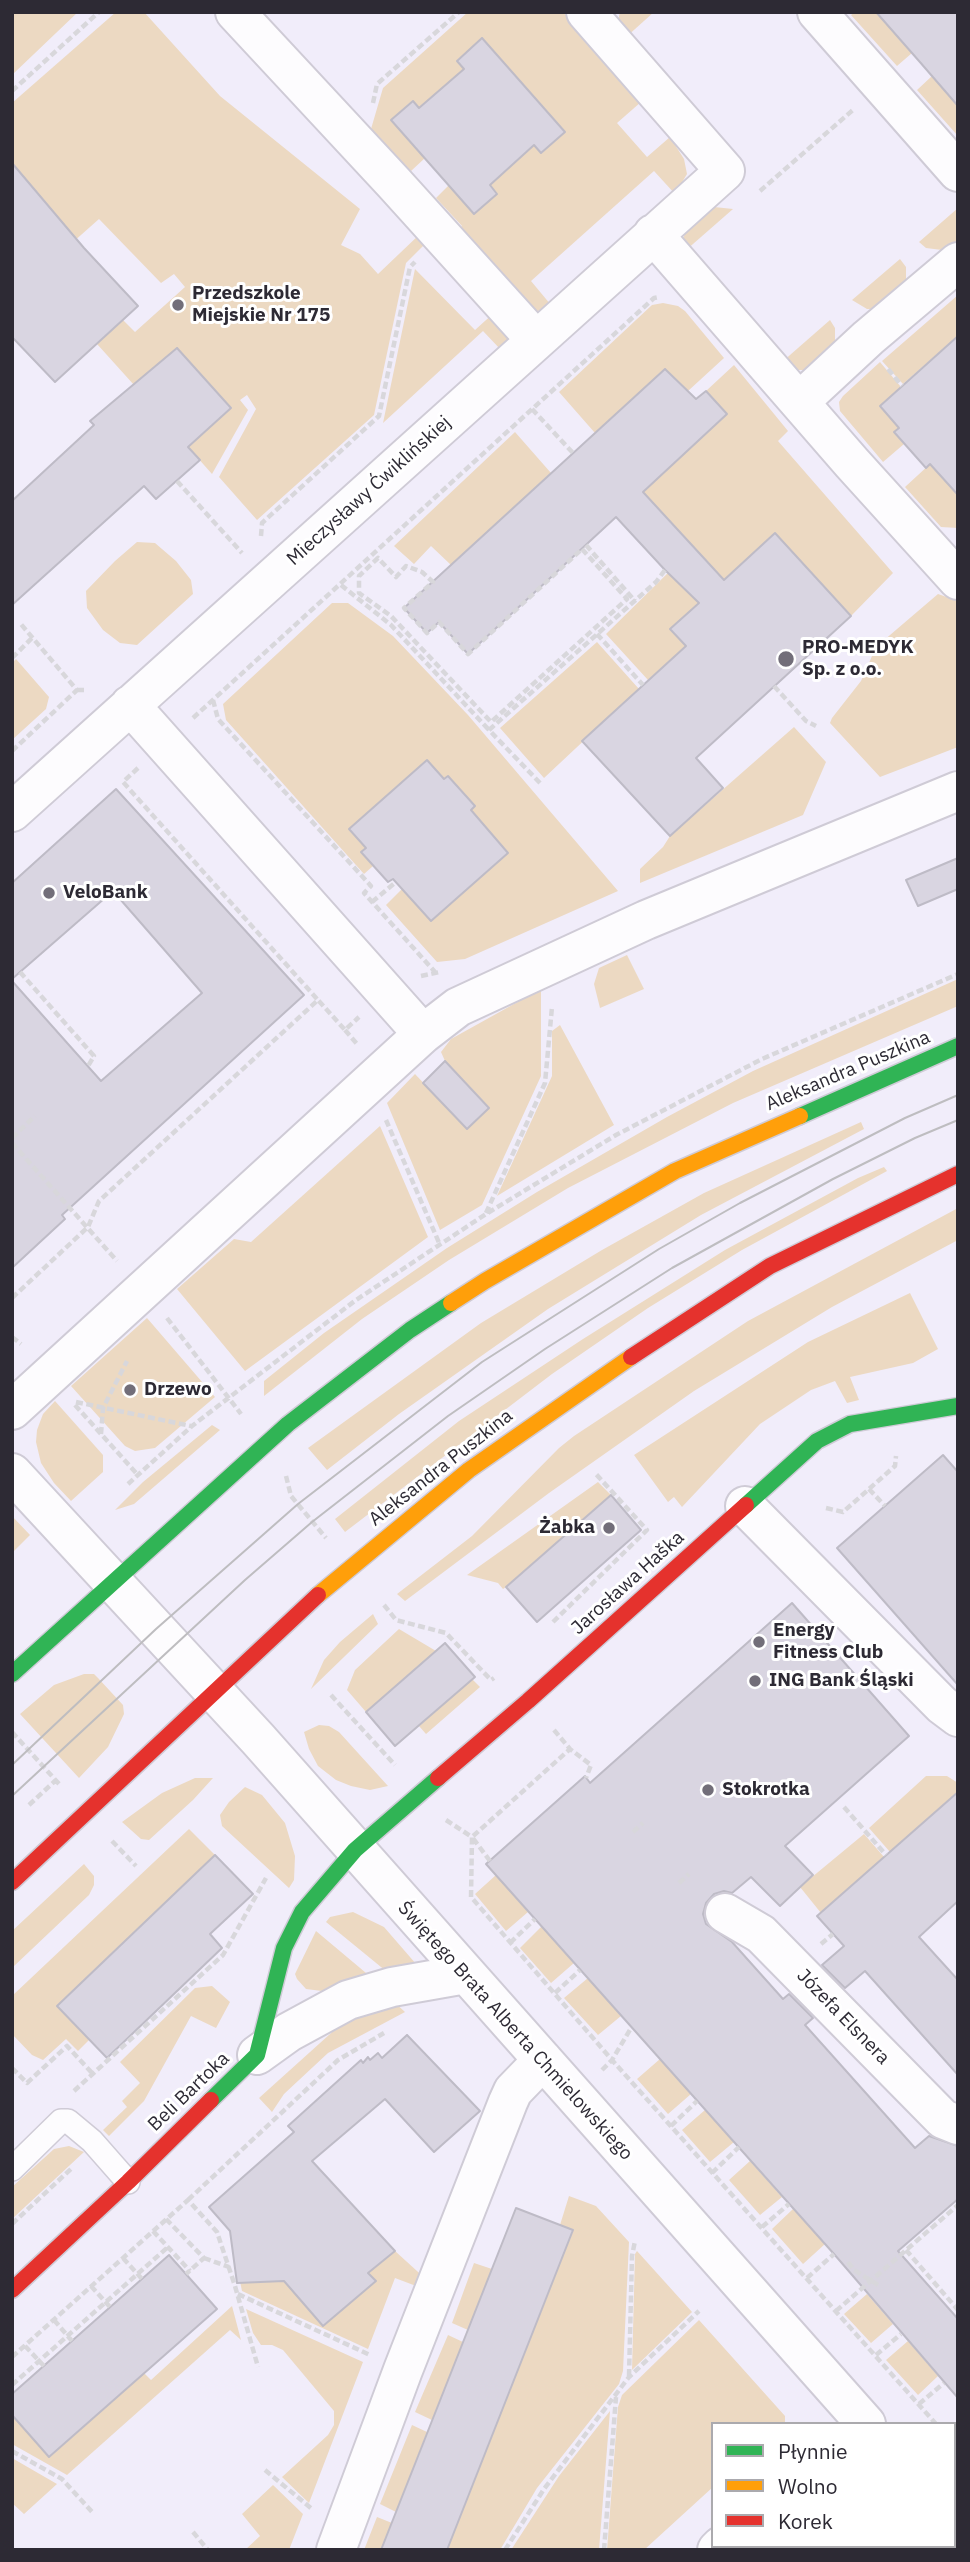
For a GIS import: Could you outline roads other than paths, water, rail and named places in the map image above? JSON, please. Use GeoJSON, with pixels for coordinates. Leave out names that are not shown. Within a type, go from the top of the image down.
{"type":"FeatureCollection","features":[{"type":"Feature","properties":{"kind":"main road","name":"Aleksandra Puszkina"},"geometry":{"type":"LineString","coordinates":[[12,1674],[302,1411],[410,1330],[485,1281],[674,1171],[958,1046]]}},
{"type":"Feature","properties":{"kind":"main road","name":"Aleksandra Puszkina"},"geometry":{"type":"LineString","coordinates":[[12,1882],[364,1555],[469,1470],[696,1313],[770,1266],[958,1174]]}},
{"type":"Feature","properties":{"kind":"main road","name":"Jarosława Haška"},"geometry":{"type":"LineString","coordinates":[[355,1850],[528,1701],[817,1441],[849,1424],[958,1406]]}},
{"type":"Feature","properties":{"kind":"main road","name":"Beli Bartoka"},"geometry":{"type":"LineString","coordinates":[[12,2290],[257,2056],[284,1948],[302,1912],[355,1850]]}},
{"type":"Feature","properties":{"kind":"street"},"geometry":{"type":"LineString","coordinates":[[235,12],[536,340]]}},
{"type":"Feature","properties":{"kind":"street"},"geometry":{"type":"LineString","coordinates":[[817,12],[958,172]]}},
{"type":"Feature","properties":{"kind":"street","name":"Mieczysławy Ćwiklińskiej"},"geometry":{"type":"LineString","coordinates":[[12,812],[725,171],[589,13]]}},
{"type":"Feature","properties":{"kind":"street"},"geometry":{"type":"LineString","coordinates":[[653,234],[799,402],[954,569]]}},
{"type":"Feature","properties":{"kind":"street"},"geometry":{"type":"LineString","coordinates":[[799,402],[868,338],[958,262]]}},
{"type":"Feature","properties":{"kind":"street"},"geometry":{"type":"LineString","coordinates":[[130,705],[423,1034]]}},
{"type":"Feature","properties":{"kind":"street"},"geometry":{"type":"LineString","coordinates":[[12,1410],[423,1034],[458,1007],[646,920],[958,791]]}},
{"type":"Feature","properties":{"kind":"street","name":"Świętego Brata Alberta Chmielowskiego"},"geometry":{"type":"LineString","coordinates":[[12,1473],[215,1692],[860,2422]]}},
{"type":"Feature","properties":{"kind":"street"},"geometry":{"type":"LineString","coordinates":[[745,1506],[942,1705],[958,1717]]}},
{"type":"Feature","properties":{"kind":"street","name":"Józefa Elsnera"},"geometry":{"type":"LineString","coordinates":[[725,1913],[761,1934],[943,2119],[958,2125]]}},
{"type":"Feature","properties":{"kind":"street"},"geometry":{"type":"LineString","coordinates":[[257,2056],[289,2032],[348,2000],[392,1987],[466,1975]]}},
{"type":"Feature","properties":{"kind":"street"},"geometry":{"type":"LineString","coordinates":[[336,2550],[402,2370],[508,2102],[513,2091],[542,2060]]}},
{"type":"Feature","properties":{"kind":"lane"},"geometry":{"type":"LineString","coordinates":[[12,2169],[61,2121],[68,2121],[96,2145],[128,2182]]}},
{"type":"Feature","properties":{"kind":"tram line"},"geometry":{"type":"LineString","coordinates":[[12,1765],[156,1629],[298,1504],[482,1362],[659,1249],[740,1203],[905,1118],[958,1095]]}},
{"type":"Feature","properties":{"kind":"tram line"},"geometry":{"type":"LineString","coordinates":[[12,1796],[245,1580],[312,1522],[448,1416],[545,1349],[672,1268],[833,1179],[958,1120]]}},
{"type":"Feature","properties":{"kind":"place","name":"Przedszkole Miejskie Nr 175"},"geometry":{"type":"Point","coordinates":[178,305]}},
{"type":"Feature","properties":{"kind":"place","name":"PRO-MEDYK Sp. z o.o."},"geometry":{"type":"Point","coordinates":[786,659]}},
{"type":"Feature","properties":{"kind":"place","name":"VeloBank"},"geometry":{"type":"Point","coordinates":[49,893]}},
{"type":"Feature","properties":{"kind":"place","name":"Drzewo"},"geometry":{"type":"Point","coordinates":[130,1390]}},
{"type":"Feature","properties":{"kind":"place","name":"Żabka"},"geometry":{"type":"Point","coordinates":[609,1528]}},
{"type":"Feature","properties":{"kind":"place","name":"Energy Fitness Club"},"geometry":{"type":"Point","coordinates":[759,1642]}},
{"type":"Feature","properties":{"kind":"place","name":"ING Bank Śląski"},"geometry":{"type":"Point","coordinates":[755,1681]}},
{"type":"Feature","properties":{"kind":"place","name":"Stokrotka"},"geometry":{"type":"Point","coordinates":[708,1790]}}]}
